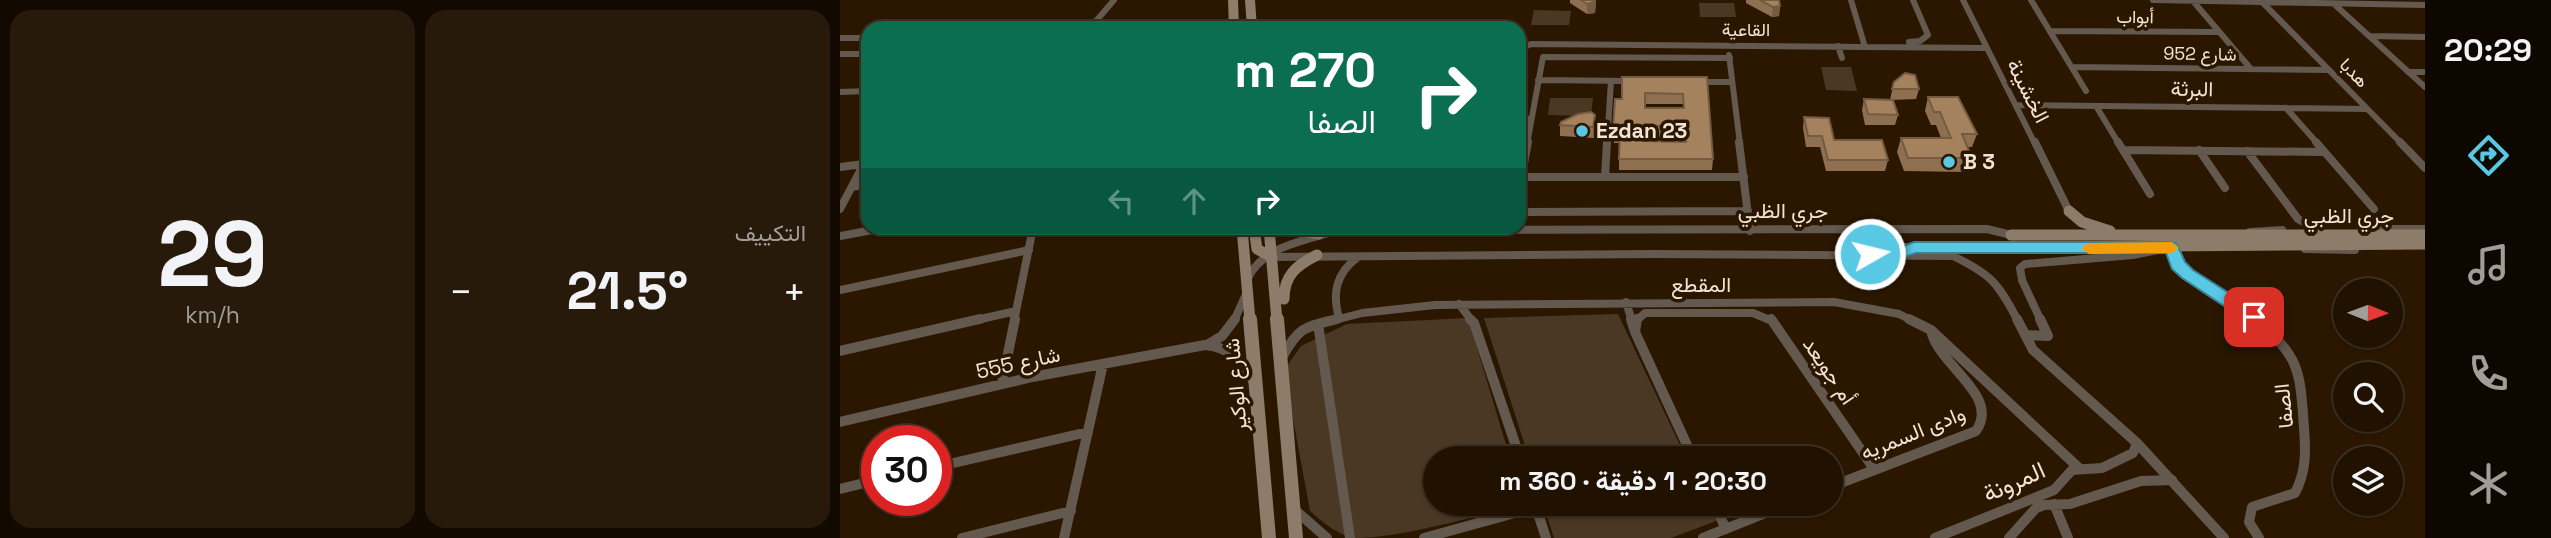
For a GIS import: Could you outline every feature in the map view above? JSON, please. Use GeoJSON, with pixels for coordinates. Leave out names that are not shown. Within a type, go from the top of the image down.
{"type":"FeatureCollection","features":[{"type":"Feature","properties":{"kind":"street"},"geometry":{"type":"LineString","coordinates":[[1096,21],[1114,0]]}},
{"type":"Feature","properties":{"kind":"street"},"geometry":{"type":"LineString","coordinates":[[1233,0],[1234,21]]}},
{"type":"Feature","properties":{"kind":"street"},"geometry":{"type":"LineString","coordinates":[[1250,0],[1252,21]]}},
{"type":"Feature","properties":{"kind":"street"},"geometry":{"type":"LineString","coordinates":[[1851,0],[1864,44],[1914,42],[1928,35],[1913,0]]}},
{"type":"Feature","properties":{"kind":"street","name":"الخشينة"},"geometry":{"type":"LineString","coordinates":[[1963,0],[2066,207]]}},
{"type":"Feature","properties":{"kind":"street"},"geometry":{"type":"LineString","coordinates":[[2031,0],[2086,91]]}},
{"type":"Feature","properties":{"kind":"street"},"geometry":{"type":"LineString","coordinates":[[2153,0],[2425,5]]}},
{"type":"Feature","properties":{"kind":"street"},"geometry":{"type":"LineString","coordinates":[[2193,1],[2251,69]]}},
{"type":"Feature","properties":{"kind":"street","name":"هدبا"},"geometry":{"type":"LineString","coordinates":[[2260,1],[2425,168]]}},
{"type":"Feature","properties":{"kind":"street"},"geometry":{"type":"LineString","coordinates":[[2334,4],[2425,87]]}},
{"type":"Feature","properties":{"kind":"street","name":"أبواب"},"geometry":{"type":"LineString","coordinates":[[2050,31],[2219,32]]}},
{"type":"Feature","properties":{"kind":"street"},"geometry":{"type":"LineString","coordinates":[[2369,36],[2425,37]]}},
{"type":"Feature","properties":{"kind":"street"},"geometry":{"type":"LineString","coordinates":[[840,40],[861,40]]}},
{"type":"Feature","properties":{"kind":"street","name":"القاعية"},"geometry":{"type":"LineString","coordinates":[[1526,46],[1531,44],[1864,44],[1986,48]]}},
{"type":"Feature","properties":{"kind":"street"},"geometry":{"type":"LineString","coordinates":[[1728,46],[1750,231]]}},
{"type":"Feature","properties":{"kind":"street"},"geometry":{"type":"LineString","coordinates":[[1842,46],[1846,58]]}},
{"type":"Feature","properties":{"kind":"street"},"geometry":{"type":"LineString","coordinates":[[840,54],[861,54]]}},
{"type":"Feature","properties":{"kind":"street"},"geometry":{"type":"LineString","coordinates":[[1526,149],[1544,56],[1730,58]]}},
{"type":"Feature","properties":{"kind":"street","name":"شارع 952"},"geometry":{"type":"LineString","coordinates":[[2071,67],[2329,70]]}},
{"type":"Feature","properties":{"kind":"street"},"geometry":{"type":"LineString","coordinates":[[2408,72],[2425,72]]}},
{"type":"Feature","properties":{"kind":"street"},"geometry":{"type":"LineString","coordinates":[[1538,80],[1638,81]]}},
{"type":"Feature","properties":{"kind":"street"},"geometry":{"type":"LineString","coordinates":[[1605,177],[1611,81]]}},
{"type":"Feature","properties":{"kind":"street"},"geometry":{"type":"LineString","coordinates":[[1692,82],[1732,82]]}},
{"type":"Feature","properties":{"kind":"street"},"geometry":{"type":"LineString","coordinates":[[840,92],[861,91]]}},
{"type":"Feature","properties":{"kind":"street","name":"البرثة"},"geometry":{"type":"LineString","coordinates":[[2016,105],[2367,109]]}},
{"type":"Feature","properties":{"kind":"street"},"geometry":{"type":"LineString","coordinates":[[2096,106],[2150,194]]}},
{"type":"Feature","properties":{"kind":"street"},"geometry":{"type":"LineString","coordinates":[[2286,108],[2374,209]]}},
{"type":"Feature","properties":{"kind":"street"},"geometry":{"type":"LineString","coordinates":[[1526,121],[1531,121]]}},
{"type":"Feature","properties":{"kind":"street"},"geometry":{"type":"LineString","coordinates":[[2123,150],[2324,152]]}},
{"type":"Feature","properties":{"kind":"street"},"geometry":{"type":"LineString","coordinates":[[2199,150],[2225,188]]}},
{"type":"Feature","properties":{"kind":"street"},"geometry":{"type":"LineString","coordinates":[[2247,151],[2298,219],[2318,230]]}},
{"type":"Feature","properties":{"kind":"street"},"geometry":{"type":"LineString","coordinates":[[840,167],[861,161]]}},
{"type":"Feature","properties":{"kind":"street"},"geometry":{"type":"LineString","coordinates":[[840,209],[861,170]]}},
{"type":"Feature","properties":{"kind":"street"},"geometry":{"type":"LineString","coordinates":[[1526,177],[1744,177]]}},
{"type":"Feature","properties":{"kind":"street"},"geometry":{"type":"LineString","coordinates":[[852,187],[861,185]]}},
{"type":"Feature","properties":{"kind":"street"},"geometry":{"type":"LineString","coordinates":[[2052,235],[2063,222],[2066,207],[2087,224],[2124,236]]}},
{"type":"Feature","properties":{"kind":"street"},"geometry":{"type":"LineString","coordinates":[[1526,212],[1748,211]]}},
{"type":"Feature","properties":{"kind":"street"},"geometry":{"type":"LineString","coordinates":[[2295,230],[2298,219]]}},
{"type":"Feature","properties":{"kind":"street","name":"جري الظبي"},"geometry":{"type":"LineString","coordinates":[[1526,229],[1992,229],[2011,235],[2397,232],[2425,235]]}},
{"type":"Feature","properties":{"kind":"street"},"geometry":{"type":"LineString","coordinates":[[2245,235],[2263,229],[2397,232],[2425,229]]}},
{"type":"Feature","properties":{"kind":"street"},"geometry":{"type":"LineString","coordinates":[[840,236],[861,232]]}},
{"type":"Feature","properties":{"kind":"street"},"geometry":{"type":"LineString","coordinates":[[1002,383],[1032,235]]}},
{"type":"Feature","properties":{"kind":"street","name":"شارع الوكير"},"geometry":{"type":"LineString","coordinates":[[1243,235],[1269,538]]}},
{"type":"Feature","properties":{"kind":"street"},"geometry":{"type":"LineString","coordinates":[[1254,235],[1255,244],[1270,254]]}},
{"type":"Feature","properties":{"kind":"street"},"geometry":{"type":"LineString","coordinates":[[1269,235],[1296,538]]}},
{"type":"Feature","properties":{"kind":"street","name":"جري الظبي"},"geometry":{"type":"LineString","coordinates":[[1270,254],[1317,235]]}},
{"type":"Feature","properties":{"kind":"street","name":"جري الظبي"},"geometry":{"type":"LineString","coordinates":[[1897,254],[1914,248],[2425,247]]}},
{"type":"Feature","properties":{"kind":"street"},"geometry":{"type":"LineString","coordinates":[[2025,335],[2048,335],[2022,279],[2020,268],[2025,264],[2150,253],[2170,248]]}},
{"type":"Feature","properties":{"kind":"street","name":"الصفا"},"geometry":{"type":"LineString","coordinates":[[2170,248],[2178,265],[2187,274],[2254,317],[2291,357],[2299,374],[2303,390],[2306,470],[2295,493],[2252,507],[2249,522],[2259,538]]}},
{"type":"Feature","properties":{"kind":"street"},"geometry":{"type":"LineString","coordinates":[[840,290],[1029,250]]}},
{"type":"Feature","properties":{"kind":"street"},"geometry":{"type":"LineString","coordinates":[[1247,287],[1255,264],[1270,254]]}},
{"type":"Feature","properties":{"kind":"street","name":"جري الظبي"},"geometry":{"type":"LineString","coordinates":[[1270,254],[1953,256],[1983,271],[2000,288],[2025,335]]}},
{"type":"Feature","properties":{"kind":"street"},"geometry":{"type":"LineString","coordinates":[[1278,315],[1284,306],[1283,284],[1298,265],[1324,255],[1341,270]]}},
{"type":"Feature","properties":{"kind":"street"},"geometry":{"type":"LineString","coordinates":[[1339,318],[1335,289],[1341,270],[1360,255]]}},
{"type":"Feature","properties":{"kind":"street","name":"شارع 555"},"geometry":{"type":"LineString","coordinates":[[840,422],[1002,383],[1205,345],[1219,339],[1233,326],[1247,287]]}},
{"type":"Feature","properties":{"kind":"street"},"geometry":{"type":"LineString","coordinates":[[1626,302],[1634,329],[1688,446]]}},
{"type":"Feature","properties":{"kind":"street","name":"المقطع"},"geometry":{"type":"LineString","coordinates":[[1281,358],[1296,334],[1318,324],[1392,309],[1459,304],[1842,303],[1908,317],[1931,330],[2080,469]]}},
{"type":"Feature","properties":{"kind":"street"},"geometry":{"type":"LineString","coordinates":[[1459,304],[1474,323],[1516,446]]}},
{"type":"Feature","properties":{"kind":"street"},"geometry":{"type":"LineString","coordinates":[[840,351],[1016,311]]}},
{"type":"Feature","properties":{"kind":"street","name":"أم جويعد"},"geometry":{"type":"LineString","coordinates":[[1634,329],[1638,318],[1649,312],[1759,313],[1774,321],[1874,469]]}},
{"type":"Feature","properties":{"kind":"street"},"geometry":{"type":"LineString","coordinates":[[1318,324],[1350,538]]}},
{"type":"Feature","properties":{"kind":"street","name":"وادى السمريه"},"geometry":{"type":"LineString","coordinates":[[1843,482],[1976,431],[1983,424],[1984,414],[1980,402],[1963,378],[1935,348],[1931,341],[1931,330]]}},
{"type":"Feature","properties":{"kind":"street"},"geometry":{"type":"LineString","coordinates":[[2025,335],[2039,356],[2137,443],[2224,538]]}},
{"type":"Feature","properties":{"kind":"street","name":"شارع 555"},"geometry":{"type":"LineString","coordinates":[[1205,345],[1224,347],[1237,355],[1258,388]]}},
{"type":"Feature","properties":{"kind":"street"},"geometry":{"type":"LineString","coordinates":[[1064,538],[1103,364]]}},
{"type":"Feature","properties":{"kind":"street"},"geometry":{"type":"LineString","coordinates":[[952,463],[1088,432]]}},
{"type":"Feature","properties":{"kind":"street","name":"المرونة"},"geometry":{"type":"LineString","coordinates":[[1936,538],[2054,490],[2061,485],[2068,472],[2102,468],[2114,463],[2133,453],[2137,443]]}},
{"type":"Feature","properties":{"kind":"street","name":"المرونة"},"geometry":{"type":"LineString","coordinates":[[2008,538],[2036,508],[2070,504],[2141,481],[2172,480]]}},
{"type":"Feature","properties":{"kind":"street"},"geometry":{"type":"LineString","coordinates":[[840,489],[861,484]]}},
{"type":"Feature","properties":{"kind":"street"},"geometry":{"type":"LineString","coordinates":[[2054,504],[2068,538]]}},
{"type":"Feature","properties":{"kind":"street"},"geometry":{"type":"LineString","coordinates":[[1293,508],[1327,538]]}},
{"type":"Feature","properties":{"kind":"street"},"geometry":{"type":"LineString","coordinates":[[962,538],[1071,511]]}},
{"type":"Feature","properties":{"kind":"street"},"geometry":{"type":"LineString","coordinates":[[1424,538],[1498,516]]}},
{"type":"Feature","properties":{"kind":"street"},"geometry":{"type":"LineString","coordinates":[[1539,516],[1546,538]]}},
{"type":"Feature","properties":{"kind":"street"},"geometry":{"type":"LineString","coordinates":[[1720,516],[1726,529]]}},
{"type":"Feature","properties":{"kind":"street"},"geometry":{"type":"LineString","coordinates":[[1703,538],[1758,516]]}},
{"type":"Feature","properties":{"kind":"shaded area"},"geometry":{"type":"Polygon","coordinates":[[[1699,3],[1734,3],[1736,17],[1700,17],[1699,3]]]}},
{"type":"Feature","properties":{"kind":"shaded area"},"geometry":{"type":"Polygon","coordinates":[[[1534,10],[1571,11],[1569,25],[1531,25],[1534,10]]]}},
{"type":"Feature","properties":{"kind":"shaded area"},"geometry":{"type":"Polygon","coordinates":[[[1821,67],[1851,67],[1857,91],[1826,90],[1821,67]]]}},
{"type":"Feature","properties":{"kind":"shaded area"},"geometry":{"type":"Polygon","coordinates":[[[1550,98],[1593,98],[1591,116],[1548,115],[1550,98]]]}},
{"type":"Feature","properties":{"kind":"shaded area"},"geometry":{"type":"Polygon","coordinates":[[[1618,314],[1680,446],[1525,446],[1484,318],[1618,314]]]}},
{"type":"Feature","properties":{"kind":"shaded area"},"geometry":{"type":"Polygon","coordinates":[[[1468,318],[1506,446],[1423,446],[1423,516],[1476,516],[1439,526],[1356,538],[1331,528],[1310,511],[1284,370],[1301,346],[1347,324],[1468,318]]]}},
{"type":"Feature","properties":{"kind":"shaded area"},"geometry":{"type":"Polygon","coordinates":[[[1547,516],[1714,516],[1716,521],[1671,538],[1554,538],[1547,516]]]}},
{"type":"Feature","properties":{"kind":"building"},"geometry":{"type":"Polygon","coordinates":[[[1581,0],[1594,0],[1594,2],[1587,4],[1581,0]]]}},
{"type":"Feature","properties":{"kind":"building"},"geometry":{"type":"Polygon","coordinates":[[[1760,0],[1779,0],[1780,6],[1773,7],[1760,0]]]}},
{"type":"Feature","properties":{"kind":"building"},"geometry":{"type":"Polygon","coordinates":[[[1905,73],[1915,75],[1919,89],[1892,89],[1894,82],[1905,73]]]}},
{"type":"Feature","properties":{"kind":"building"},"geometry":{"type":"Polygon","coordinates":[[[1622,77],[1707,77],[1713,159],[1619,159],[1620,132],[1613,132],[1615,99],[1622,99],[1622,77]],[[1645,93],[1645,108],[1684,108],[1683,94],[1645,93]],[[1645,126],[1645,141],[1686,142],[1686,126],[1645,126]]]}},
{"type":"Feature","properties":{"kind":"building"},"geometry":{"type":"Polygon","coordinates":[[[1928,97],[1958,97],[1977,134],[1962,134],[1972,158],[1908,158],[1901,138],[1951,138],[1940,112],[1934,112],[1928,97]]]}},
{"type":"Feature","properties":{"kind":"building"},"geometry":{"type":"Polygon","coordinates":[[[1864,99],[1893,100],[1898,115],[1868,114],[1864,99]]]}},
{"type":"Feature","properties":{"kind":"building"},"geometry":{"type":"Polygon","coordinates":[[[1591,112],[1595,115],[1593,127],[1560,125],[1578,114],[1591,112]]]}},
{"type":"Feature","properties":{"kind":"building"},"geometry":{"type":"Polygon","coordinates":[[[1804,117],[1829,118],[1834,140],[1882,140],[1888,160],[1828,160],[1822,136],[1808,136],[1804,117]]]}},
{"type":"Feature","properties":{"kind":"slow traffic"},"geometry":{"type":"LineString","coordinates":[[2089,248],[2172,248]]}},
{"type":"Feature","properties":{"kind":"place","name":"Ezdan 23"},"geometry":{"type":"Point","coordinates":[1582,131]}},
{"type":"Feature","properties":{"kind":"place","name":"B 3"},"geometry":{"type":"Point","coordinates":[1949,162]}},
{"type":"Feature","properties":{"kind":"route"},"geometry":{"type":"LineString","coordinates":[[1870,254],[1897,254],[1909,248],[2172,248],[2178,265],[2187,274],[2254,317]]}}]}
